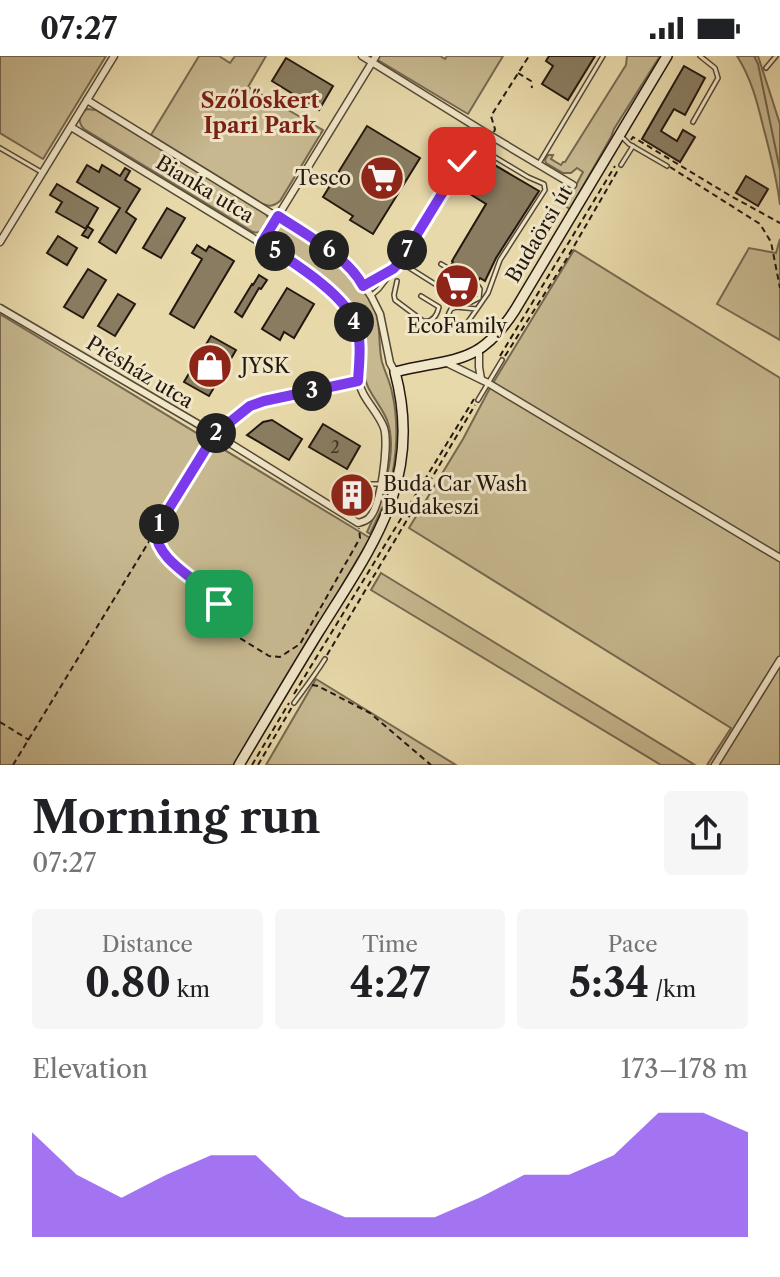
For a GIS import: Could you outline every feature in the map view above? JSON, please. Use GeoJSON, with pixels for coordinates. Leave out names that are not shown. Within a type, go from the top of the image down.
{"type":"FeatureCollection","features":[{"type":"Feature","properties":{"kind":"main road","name":"Budaörsi út"},"geometry":{"type":"LineString","coordinates":[[395,372],[456,360],[479,351],[498,333],[667,56]]}},
{"type":"Feature","properties":{"kind":"main road"},"geometry":{"type":"LineString","coordinates":[[239,765],[297,678],[384,521],[402,457],[405,432],[395,372]]}},
{"type":"Feature","properties":{"kind":"street"},"geometry":{"type":"LineString","coordinates":[[0,242],[114,56]]}},
{"type":"Feature","properties":{"kind":"street"},"geometry":{"type":"LineString","coordinates":[[362,56],[374,59],[491,137],[573,185]]}},
{"type":"Feature","properties":{"kind":"street"},"geometry":{"type":"LineString","coordinates":[[262,242],[374,59]]}},
{"type":"Feature","properties":{"kind":"street","name":"Bianka utca"},"geometry":{"type":"LineString","coordinates":[[87,100],[324,246],[359,278],[371,296],[380,314],[390,363],[395,372]]}},
{"type":"Feature","properties":{"kind":"street","name":"Bianka utca"},"geometry":{"type":"LineString","coordinates":[[71,127],[262,242],[314,278],[345,307],[355,323],[359,342],[358,381]]}},
{"type":"Feature","properties":{"kind":"street","name":"Présház utca"},"geometry":{"type":"LineString","coordinates":[[0,308],[215,434],[345,516]]}},
{"type":"Feature","properties":{"kind":"street"},"geometry":{"type":"LineString","coordinates":[[479,351],[479,367],[484,381]]}},
{"type":"Feature","properties":{"kind":"street"},"geometry":{"type":"LineString","coordinates":[[445,362],[484,381],[780,558]]}},
{"type":"Feature","properties":{"kind":"street"},"geometry":{"type":"LineString","coordinates":[[215,434],[250,406],[358,381],[382,422],[386,446],[375,510],[370,518],[358,523],[345,516]]}},
{"type":"Feature","properties":{"kind":"street"},"geometry":{"type":"LineString","coordinates":[[715,765],[780,660]]}},
{"type":"Feature","properties":{"kind":"lane"},"geometry":{"type":"LineString","coordinates":[[538,165],[603,56]]}},
{"type":"Feature","properties":{"kind":"lane"},"geometry":{"type":"LineString","coordinates":[[693,122],[718,78],[715,68],[700,56]]}},
{"type":"Feature","properties":{"kind":"lane"},"geometry":{"type":"LineString","coordinates":[[766,68],[776,56]]}},
{"type":"Feature","properties":{"kind":"lane"},"geometry":{"type":"LineString","coordinates":[[371,296],[400,262],[481,130]]}},
{"type":"Feature","properties":{"kind":"lane"},"geometry":{"type":"LineString","coordinates":[[620,135],[667,166]]}},
{"type":"Feature","properties":{"kind":"lane"},"geometry":{"type":"LineString","coordinates":[[473,144],[544,184],[545,190],[500,260],[488,293],[477,309],[465,326],[455,328],[448,321],[447,315],[451,309],[477,309]]}},
{"type":"Feature","properties":{"kind":"lane"},"geometry":{"type":"LineString","coordinates":[[621,165],[631,145]]}},
{"type":"Feature","properties":{"kind":"lane"},"geometry":{"type":"LineString","coordinates":[[0,148],[43,173]]}},
{"type":"Feature","properties":{"kind":"lane"},"geometry":{"type":"LineString","coordinates":[[0,154],[6,151]]}},
{"type":"Feature","properties":{"kind":"lane"},"geometry":{"type":"LineString","coordinates":[[400,262],[465,303],[479,298],[478,286],[441,264]]}},
{"type":"Feature","properties":{"kind":"lane"},"geometry":{"type":"LineString","coordinates":[[363,286],[393,269]]}},
{"type":"Feature","properties":{"kind":"lane"},"geometry":{"type":"LineString","coordinates":[[397,281],[395,300],[428,322],[439,307],[421,296]]}},
{"type":"Feature","properties":{"kind":"lane"},"geometry":{"type":"LineString","coordinates":[[478,400],[484,381],[502,360]]}},
{"type":"Feature","properties":{"kind":"lane"},"geometry":{"type":"LineString","coordinates":[[354,492],[365,484],[381,484]]}},
{"type":"Feature","properties":{"kind":"lane"},"geometry":{"type":"LineString","coordinates":[[345,516],[350,498]]}},
{"type":"Feature","properties":{"kind":"lane"},"geometry":{"type":"LineString","coordinates":[[294,703],[325,659]]}},
{"type":"Feature","properties":{"kind":"lane"},"geometry":{"type":"LineString","coordinates":[[297,678],[307,684]]}},
{"type":"Feature","properties":{"kind":"path"},"geometry":{"type":"LineString","coordinates":[[491,137],[495,129],[491,116],[529,56]]}},
{"type":"Feature","properties":{"kind":"path"},"geometry":{"type":"LineString","coordinates":[[518,73],[531,81],[532,88]]}},
{"type":"Feature","properties":{"kind":"path"},"geometry":{"type":"LineString","coordinates":[[631,145],[633,137],[780,223]]}},
{"type":"Feature","properties":{"kind":"path"},"geometry":{"type":"LineString","coordinates":[[501,354],[621,157]]}},
{"type":"Feature","properties":{"kind":"path"},"geometry":{"type":"LineString","coordinates":[[502,360],[566,260],[621,165]]}},
{"type":"Feature","properties":{"kind":"path"},"geometry":{"type":"LineString","coordinates":[[667,166],[760,224],[771,242],[780,288]]}},
{"type":"Feature","properties":{"kind":"path"},"geometry":{"type":"LineString","coordinates":[[252,765],[297,678],[484,381]]}},
{"type":"Feature","properties":{"kind":"path"},"geometry":{"type":"LineString","coordinates":[[325,659],[478,400]]}},
{"type":"Feature","properties":{"kind":"path"},"geometry":{"type":"LineString","coordinates":[[13,765],[215,434]]}},
{"type":"Feature","properties":{"kind":"path"},"geometry":{"type":"LineString","coordinates":[[155,531],[158,546],[167,558],[219,604],[230,632],[269,656],[280,657],[300,644],[360,538],[358,523]]}},
{"type":"Feature","properties":{"kind":"path"},"geometry":{"type":"LineString","coordinates":[[307,684],[318,686],[370,713],[431,765]]}},
{"type":"Feature","properties":{"kind":"path"},"geometry":{"type":"LineString","coordinates":[[258,765],[294,703]]}},
{"type":"Feature","properties":{"kind":"path"},"geometry":{"type":"LineString","coordinates":[[0,722],[29,740]]}},
{"type":"Feature","properties":{"kind":"shaded area"},"geometry":{"type":"Polygon","coordinates":[[[0,56],[106,56],[43,159],[0,133],[0,56]]]}},
{"type":"Feature","properties":{"kind":"shaded area"},"geometry":{"type":"Polygon","coordinates":[[[199,56],[219,56],[230,63],[235,56],[266,56],[248,87],[323,130],[276,204],[263,204],[151,135],[199,56]]]}},
{"type":"Feature","properties":{"kind":"shaded area"},"geometry":{"type":"Polygon","coordinates":[[[371,56],[440,56],[445,59],[447,56],[503,56],[468,114],[371,56]]]}},
{"type":"Feature","properties":{"kind":"shaded area"},"geometry":{"type":"Polygon","coordinates":[[[627,56],[660,56],[614,129],[570,209],[565,206],[583,172],[577,168],[571,173],[563,173],[545,160],[548,155],[553,155],[551,159],[561,165],[565,162],[626,65],[627,56]]]}},
{"type":"Feature","properties":{"kind":"shaded area"},"geometry":{"type":"Polygon","coordinates":[[[737,56],[758,56],[780,124],[780,205],[756,99],[737,56]]]}},
{"type":"Feature","properties":{"kind":"shaded area"},"geometry":{"type":"Polygon","coordinates":[[[87,109],[96,110],[265,212],[269,220],[266,228],[253,232],[84,129],[80,118],[87,109]]]}},
{"type":"Feature","properties":{"kind":"shaded area"},"geometry":{"type":"Polygon","coordinates":[[[281,225],[300,235],[351,275],[376,313],[382,362],[395,407],[396,436],[394,465],[385,508],[382,508],[370,534],[367,532],[383,492],[391,447],[387,420],[364,377],[361,325],[344,298],[274,244],[271,232],[281,225]]]}},
{"type":"Feature","properties":{"kind":"shaded area"},"geometry":{"type":"Polygon","coordinates":[[[780,239],[780,340],[717,304],[749,248],[776,253],[780,239]]]}},
{"type":"Feature","properties":{"kind":"shaded area"},"geometry":{"type":"Polygon","coordinates":[[[574,250],[780,378],[780,765],[707,765],[731,728],[409,528],[574,250]]]}},
{"type":"Feature","properties":{"kind":"shaded area"},"geometry":{"type":"Polygon","coordinates":[[[0,314],[370,538],[236,765],[0,765],[0,314]]]}},
{"type":"Feature","properties":{"kind":"shaded area"},"geometry":{"type":"Polygon","coordinates":[[[381,573],[695,765],[661,765],[371,590],[381,573]]]}},
{"type":"Feature","properties":{"kind":"shaded area"},"geometry":{"type":"Polygon","coordinates":[[[316,679],[456,765],[266,765],[316,679]]]}},
{"type":"Feature","properties":{"kind":"building"},"geometry":{"type":"Polygon","coordinates":[[[549,56],[595,56],[568,100],[542,84],[553,66],[546,61],[549,56]]]}},
{"type":"Feature","properties":{"kind":"building"},"geometry":{"type":"Polygon","coordinates":[[[286,58],[333,86],[319,110],[272,81],[286,58]]]}},
{"type":"Feature","properties":{"kind":"building"},"geometry":{"type":"Polygon","coordinates":[[[684,66],[705,78],[685,115],[674,109],[661,131],[677,141],[683,130],[695,137],[680,162],[642,139],[684,66]]]}},
{"type":"Feature","properties":{"kind":"building"},"geometry":{"type":"Polygon","coordinates":[[[367,126],[420,158],[373,234],[350,220],[353,216],[323,197],[367,126]]]}},
{"type":"Feature","properties":{"kind":"building"},"geometry":{"type":"Polygon","coordinates":[[[476,154],[539,191],[496,258],[485,281],[480,278],[478,281],[451,265],[486,204],[457,186],[476,154]]]}},
{"type":"Feature","properties":{"kind":"building"},"geometry":{"type":"Polygon","coordinates":[[[87,165],[99,172],[102,165],[120,176],[125,168],[130,171],[125,180],[140,189],[126,212],[136,219],[116,253],[99,242],[120,208],[77,182],[87,165]]]}},
{"type":"Feature","properties":{"kind":"building"},"geometry":{"type":"Polygon","coordinates":[[[746,176],[768,189],[758,206],[736,193],[746,176]]]}},
{"type":"Feature","properties":{"kind":"building"},"geometry":{"type":"Polygon","coordinates":[[[57,184],[98,208],[88,226],[93,230],[88,238],[82,235],[86,229],[56,212],[62,202],[50,195],[57,184]]]}},
{"type":"Feature","properties":{"kind":"building"},"geometry":{"type":"Polygon","coordinates":[[[167,208],[185,218],[161,258],[143,248],[167,208]]]}},
{"type":"Feature","properties":{"kind":"building"},"geometry":{"type":"Polygon","coordinates":[[[58,236],[77,248],[67,265],[47,253],[58,236]]]}},
{"type":"Feature","properties":{"kind":"building"},"geometry":{"type":"Polygon","coordinates":[[[197,245],[206,251],[209,246],[234,261],[194,328],[170,314],[202,259],[192,253],[197,245]]]}},
{"type":"Feature","properties":{"kind":"building"},"geometry":{"type":"Polygon","coordinates":[[[88,269],[106,280],[83,318],[64,307],[88,269]]]}},
{"type":"Feature","properties":{"kind":"building","name":"EcoFamily"},"geometry":{"type":"Polygon","coordinates":[[[447,273],[474,289],[468,298],[441,282],[447,273]]]}},
{"type":"Feature","properties":{"kind":"building"},"geometry":{"type":"Polygon","coordinates":[[[259,275],[267,280],[242,317],[235,312],[259,275]]]}},
{"type":"Feature","properties":{"kind":"building"},"geometry":{"type":"Polygon","coordinates":[[[287,288],[314,304],[294,338],[284,332],[280,340],[262,329],[287,288]]]}},
{"type":"Feature","properties":{"kind":"building"},"geometry":{"type":"Polygon","coordinates":[[[118,294],[135,304],[115,336],[98,326],[118,294]]]}},
{"type":"Feature","properties":{"kind":"building","name":"JYSK"},"geometry":{"type":"Polygon","coordinates":[[[211,336],[236,350],[209,396],[184,382],[211,336]]]}},
{"type":"Feature","properties":{"kind":"building"},"geometry":{"type":"Polygon","coordinates":[[[272,420],[302,439],[289,460],[247,435],[263,422],[272,420]]]}},
{"type":"Feature","properties":{"kind":"building"},"geometry":{"type":"Polygon","coordinates":[[[323,424],[360,446],[347,469],[309,447],[323,424]]]}},
{"type":"Feature","properties":{"kind":"waterway"},"geometry":{"type":"LineString","coordinates":[[754,56],[780,170]]}},
{"type":"Feature","properties":{"kind":"place","name":"Tesco"},"geometry":{"type":"Point","coordinates":[382,178]}},
{"type":"Feature","properties":{"kind":"place","name":"EcoFamily"},"geometry":{"type":"Point","coordinates":[457,286]}},
{"type":"Feature","properties":{"kind":"place","name":"JYSK"},"geometry":{"type":"Point","coordinates":[210,366]}},
{"type":"Feature","properties":{"kind":"place","name":"Buda Car Wash Budakeszi"},"geometry":{"type":"Point","coordinates":[352,495]}},
{"type":"Feature","properties":{"kind":"district","name":"Szőlőskert Ipari Park"},"geometry":{"type":"Point","coordinates":[260,112]}},
{"type":"Feature","properties":{"kind":"route"},"geometry":{"type":"LineString","coordinates":[[219,604],[167,558],[158,546],[155,531],[215,434],[250,406],[358,381],[359,342],[355,323],[345,307],[314,278],[262,242],[278,216],[324,246],[359,278],[363,286],[400,262],[462,161]]}}]}
